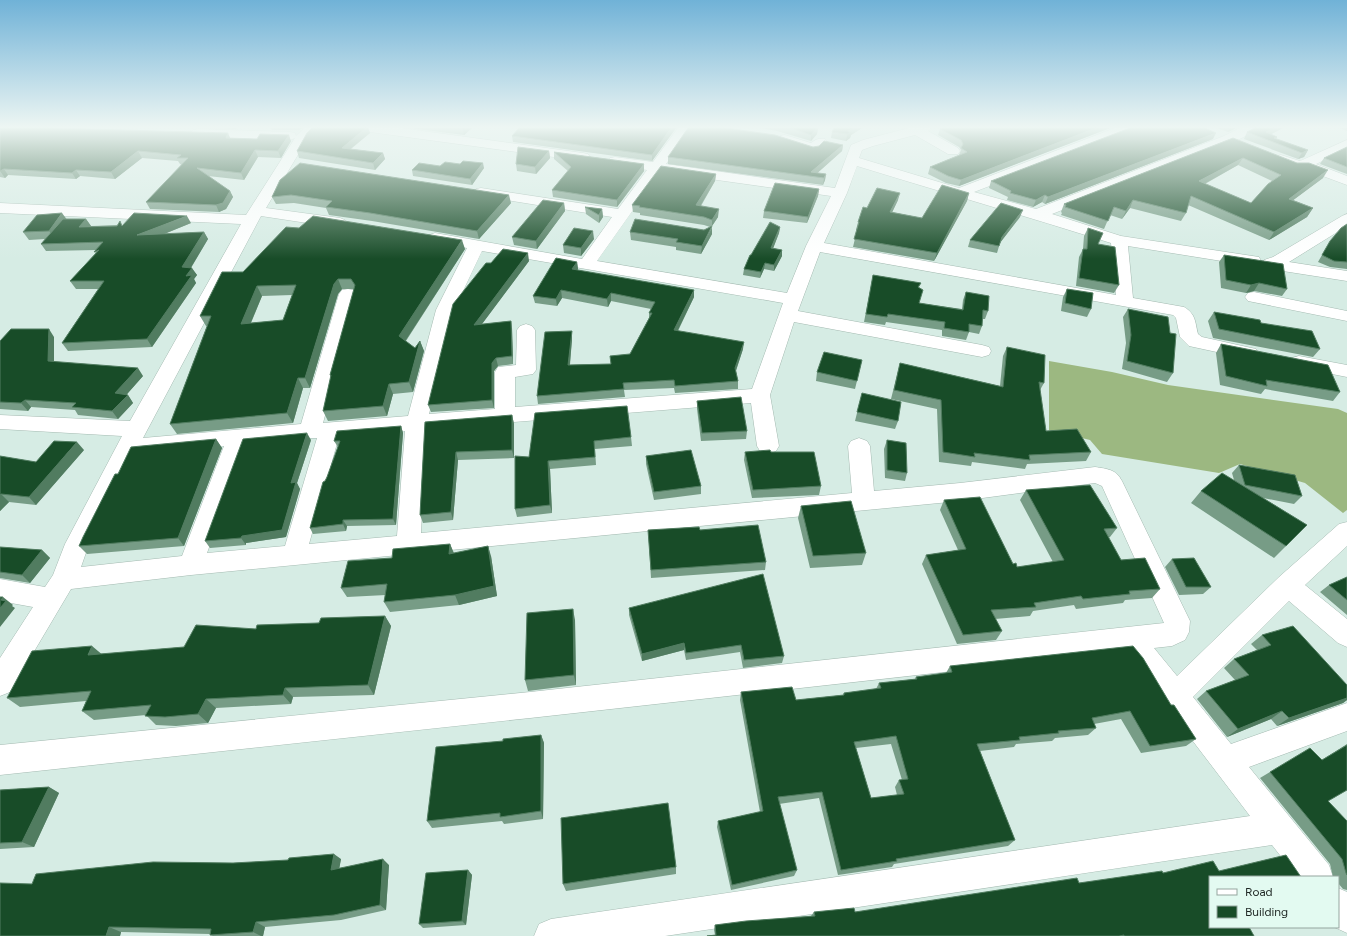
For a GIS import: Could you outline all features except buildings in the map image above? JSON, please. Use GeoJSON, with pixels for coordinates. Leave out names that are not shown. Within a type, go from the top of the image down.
{"type":"FeatureCollection","features":[{"type":"Feature","properties":{"kind":"street"},"geometry":{"type":"LineString","coordinates":[[0,683],[58,589],[78,544],[132,438],[253,216],[289,172]]}},
{"type":"Feature","properties":{"kind":"street"},"geometry":{"type":"LineString","coordinates":[[586,264],[625,218],[654,172]]}},
{"type":"Feature","properties":{"kind":"street"},"geometry":{"type":"LineString","coordinates":[[690,172],[840,193]]}},
{"type":"Feature","properties":{"kind":"street"},"geometry":{"type":"LineString","coordinates":[[768,446],[760,395],[814,246],[840,193],[843,172]]}},
{"type":"Feature","properties":{"kind":"street"},"geometry":{"type":"LineString","coordinates":[[904,172],[959,192],[1037,214],[1119,240],[1347,276]]}},
{"type":"Feature","properties":{"kind":"street"},"geometry":{"type":"LineString","coordinates":[[959,192],[1012,172]]}},
{"type":"Feature","properties":{"kind":"street"},"geometry":{"type":"LineString","coordinates":[[1037,214],[1145,172]]}},
{"type":"Feature","properties":{"kind":"street"},"geometry":{"type":"LineString","coordinates":[[1322,172],[1347,182]]}},
{"type":"Feature","properties":{"kind":"street"},"geometry":{"type":"LineString","coordinates":[[469,191],[625,218]]}},
{"type":"Feature","properties":{"kind":"street"},"geometry":{"type":"LineString","coordinates":[[0,208],[253,216],[356,225]]}},
{"type":"Feature","properties":{"kind":"street"},"geometry":{"type":"LineString","coordinates":[[1270,264],[1279,261],[1347,219]]}},
{"type":"Feature","properties":{"kind":"street"},"geometry":{"type":"LineString","coordinates":[[1329,229],[1347,236]]}},
{"type":"Feature","properties":{"kind":"street"},"geometry":{"type":"LineString","coordinates":[[424,236],[586,264],[791,307],[982,351]]}},
{"type":"Feature","properties":{"kind":"street"},"geometry":{"type":"LineString","coordinates":[[1119,240],[1125,302]]}},
{"type":"Feature","properties":{"kind":"street"},"geometry":{"type":"LineString","coordinates":[[408,544],[416,423],[445,310],[476,246]]}},
{"type":"Feature","properties":{"kind":"street"},"geometry":{"type":"LineString","coordinates":[[814,246],[1184,313],[1186,316],[1190,337],[1196,342],[1347,371]]}},
{"type":"Feature","properties":{"kind":"street"},"geometry":{"type":"LineString","coordinates":[[294,555],[348,294]]}},
{"type":"Feature","properties":{"kind":"street"},"geometry":{"type":"LineString","coordinates":[[1254,297],[1347,316]]}},
{"type":"Feature","properties":{"kind":"street"},"geometry":{"type":"LineString","coordinates":[[505,415],[505,372],[526,370],[526,330]]}},
{"type":"Feature","properties":{"kind":"street"},"geometry":{"type":"LineString","coordinates":[[0,422],[132,438],[238,437],[760,395]]}},
{"type":"Feature","properties":{"kind":"street"},"geometry":{"type":"LineString","coordinates":[[191,565],[238,437]]}},
{"type":"Feature","properties":{"kind":"street"},"geometry":{"type":"LineString","coordinates":[[859,446],[864,501]]}},
{"type":"Feature","properties":{"kind":"street"},"geometry":{"type":"LineString","coordinates":[[0,590],[58,589],[191,565],[960,492],[1095,475],[1107,477],[1111,481],[1177,621],[1176,632],[1172,634],[1131,639],[522,706],[0,760]]}},
{"type":"Feature","properties":{"kind":"street"},"geometry":{"type":"LineString","coordinates":[[1175,696],[1288,585],[1347,531]]}},
{"type":"Feature","properties":{"kind":"street"},"geometry":{"type":"LineString","coordinates":[[1288,585],[1347,636]]}},
{"type":"Feature","properties":{"kind":"street"},"geometry":{"type":"LineString","coordinates":[[1131,639],[1316,876]]}},
{"type":"Feature","properties":{"kind":"street"},"geometry":{"type":"LineString","coordinates":[[1227,760],[1347,717]]}},
{"type":"Feature","properties":{"kind":"street"},"geometry":{"type":"LineString","coordinates":[[550,936],[1279,828]]}},
{"type":"Feature","properties":{"kind":"street"},"geometry":{"type":"LineString","coordinates":[[1339,906],[1347,916]]}},
{"type":"Feature","properties":{"kind":"green space"},"geometry":{"type":"Polygon","coordinates":[[[1049,361],[1112,372],[1168,385],[1338,409],[1347,413],[1347,510],[1343,513],[1305,483],[1240,464],[1219,473],[1102,454],[1090,440],[1049,430],[1049,361]]]}}]}
